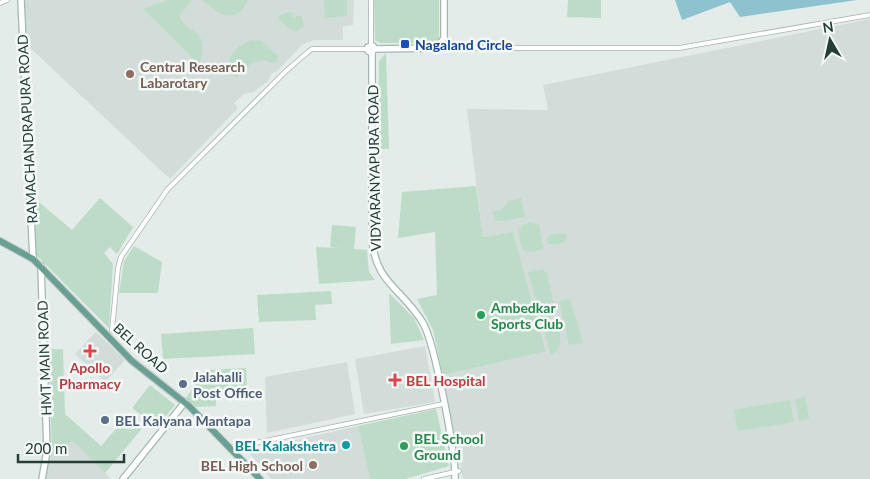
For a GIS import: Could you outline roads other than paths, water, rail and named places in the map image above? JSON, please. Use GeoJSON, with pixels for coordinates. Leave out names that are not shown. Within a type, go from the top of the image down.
{"type":"FeatureCollection","features":[{"type":"Feature","properties":{"kind":"main road","name":"BEL ROAD"},"geometry":{"type":"LineString","coordinates":[[0,241],[33,259],[41,266],[132,361],[187,404],[260,479]]}},
{"type":"Feature","properties":{"kind":"street"},"geometry":{"type":"LineString","coordinates":[[0,3],[7,0]]}},
{"type":"Feature","properties":{"kind":"street","name":"RAMACHANDRAPURA ROAD"},"geometry":{"type":"LineString","coordinates":[[21,0],[33,259]]}},
{"type":"Feature","properties":{"kind":"street"},"geometry":{"type":"LineString","coordinates":[[371,0],[371,49]]}},
{"type":"Feature","properties":{"kind":"street"},"geometry":{"type":"LineString","coordinates":[[437,48],[444,38],[444,0]]}},
{"type":"Feature","properties":{"kind":"street"},"geometry":{"type":"LineString","coordinates":[[112,330],[118,268],[121,257],[162,195],[286,71],[312,49],[679,48],[870,15]]}},
{"type":"Feature","properties":{"kind":"street","name":"VIDYARANYAPURA ROAD"},"geometry":{"type":"LineString","coordinates":[[371,49],[372,237],[375,256],[385,280],[417,316],[429,335],[452,444],[457,479]]}},
{"type":"Feature","properties":{"kind":"street","name":"HMT MAIN ROAD"},"geometry":{"type":"LineString","coordinates":[[41,266],[47,451],[42,479]]}},
{"type":"Feature","properties":{"kind":"street"},"geometry":{"type":"LineString","coordinates":[[125,478],[163,430],[187,404]]}},
{"type":"Feature","properties":{"kind":"street"},"geometry":{"type":"LineString","coordinates":[[125,478],[187,404]]}},
{"type":"Feature","properties":{"kind":"street"},"geometry":{"type":"LineString","coordinates":[[231,448],[443,404]]}},
{"type":"Feature","properties":{"kind":"street"},"geometry":{"type":"LineString","coordinates":[[424,479],[457,471]]}},
{"type":"Feature","properties":{"kind":"water"},"geometry":{"type":"Polygon","coordinates":[[[675,0],[857,0],[740,17],[730,2],[682,20],[675,0]]]}},
{"type":"Feature","properties":{"kind":"place","name":"Nagaland Circle"},"geometry":{"type":"Point","coordinates":[405,44]}},
{"type":"Feature","properties":{"kind":"place","name":"Central Research Labarotary"},"geometry":{"type":"Point","coordinates":[130,74]}},
{"type":"Feature","properties":{"kind":"place","name":"Ambedkar Sports Club"},"geometry":{"type":"Point","coordinates":[481,315]}},
{"type":"Feature","properties":{"kind":"place","name":"Apollo Pharmacy"},"geometry":{"type":"Point","coordinates":[90,351]}},
{"type":"Feature","properties":{"kind":"place","name":"BEL Hospital"},"geometry":{"type":"Point","coordinates":[395,380]}},
{"type":"Feature","properties":{"kind":"place","name":"Jalahalli Post Office"},"geometry":{"type":"Point","coordinates":[183,384]}},
{"type":"Feature","properties":{"kind":"place","name":"BEL Kalyana Mantapa"},"geometry":{"type":"Point","coordinates":[105,420]}},
{"type":"Feature","properties":{"kind":"place","name":"BEL Kalakshetra"},"geometry":{"type":"Point","coordinates":[346,445]}},
{"type":"Feature","properties":{"kind":"place","name":"BEL School Ground"},"geometry":{"type":"Point","coordinates":[404,446]}},
{"type":"Feature","properties":{"kind":"place","name":"BEL High School"},"geometry":{"type":"Point","coordinates":[313,465]}}]}
